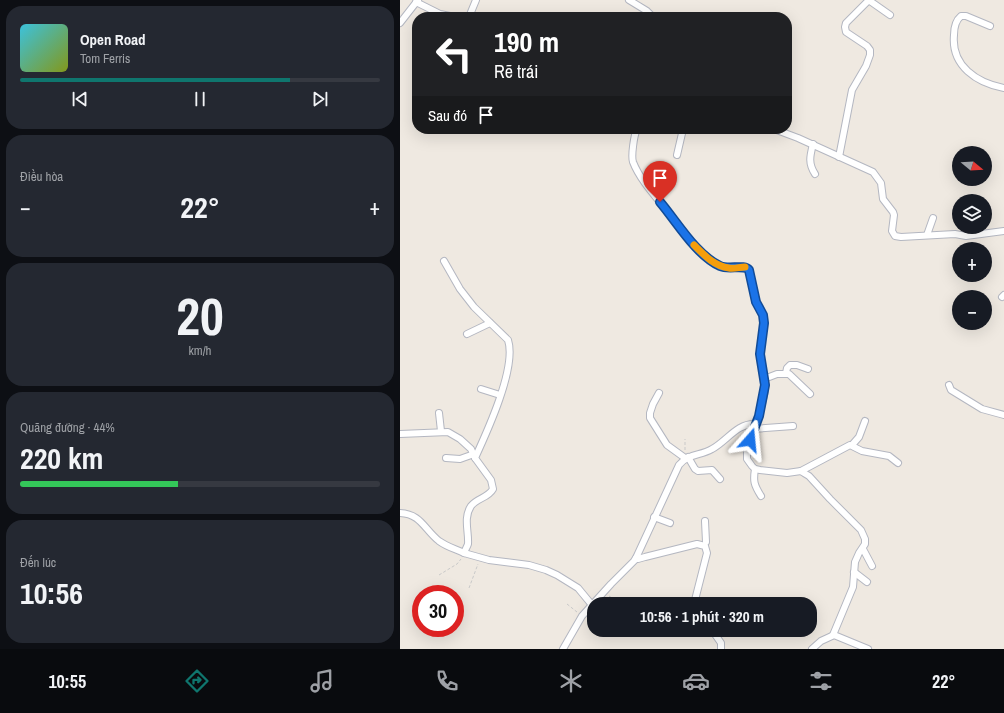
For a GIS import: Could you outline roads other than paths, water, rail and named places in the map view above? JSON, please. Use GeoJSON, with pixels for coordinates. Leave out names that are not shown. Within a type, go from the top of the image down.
{"type":"FeatureCollection","features":[{"type":"Feature","properties":{"kind":"street"},"geometry":{"type":"LineString","coordinates":[[471,12],[476,0]]}},
{"type":"Feature","properties":{"kind":"street"},"geometry":{"type":"LineString","coordinates":[[629,0],[648,12]]}},
{"type":"Feature","properties":{"kind":"street"},"geometry":{"type":"LineString","coordinates":[[400,23],[417,1],[436,12]]}},
{"type":"Feature","properties":{"kind":"street"},"geometry":{"type":"LineString","coordinates":[[838,157],[852,90],[866,66],[870,55],[870,50],[867,46],[846,32],[846,23],[868,1],[890,15]]}},
{"type":"Feature","properties":{"kind":"street"},"geometry":{"type":"LineString","coordinates":[[990,26],[966,16],[961,16],[958,18],[954,27],[954,49],[965,69],[975,79],[1004,88]]}},
{"type":"Feature","properties":{"kind":"street"},"geometry":{"type":"LineString","coordinates":[[636,134],[632,160],[652,194],[690,241],[706,257],[720,266],[730,269],[742,266],[747,267],[749,270],[756,302],[763,315],[764,323],[760,354],[765,391],[759,416],[754,426],[747,451],[747,459],[749,462],[755,469],[787,472],[801,471],[852,445],[859,437],[865,421]]}},
{"type":"Feature","properties":{"kind":"street"},"geometry":{"type":"LineString","coordinates":[[677,155],[682,134]]}},
{"type":"Feature","properties":{"kind":"street"},"geometry":{"type":"LineString","coordinates":[[787,134],[813,144],[838,157],[869,170],[879,179],[881,182],[883,199],[894,215],[893,234],[901,237],[955,234],[966,236],[1004,231]]}},
{"type":"Feature","properties":{"kind":"street"},"geometry":{"type":"LineString","coordinates":[[813,144],[809,159],[810,167],[815,174]]}},
{"type":"Feature","properties":{"kind":"street"},"geometry":{"type":"LineString","coordinates":[[927,235],[932,218]]}},
{"type":"Feature","properties":{"kind":"street"},"geometry":{"type":"LineString","coordinates":[[444,261],[460,289],[474,307],[508,340],[510,347],[510,358],[490,426],[474,456],[460,459],[446,458]]}},
{"type":"Feature","properties":{"kind":"street"},"geometry":{"type":"LineString","coordinates":[[467,334],[490,323]]}},
{"type":"Feature","properties":{"kind":"street"},"geometry":{"type":"LineString","coordinates":[[786,373],[787,368],[790,365],[797,365],[808,369]]}},
{"type":"Feature","properties":{"kind":"street"},"geometry":{"type":"LineString","coordinates":[[764,378],[786,373],[792,376],[810,394]]}},
{"type":"Feature","properties":{"kind":"street"},"geometry":{"type":"LineString","coordinates":[[949,384],[951,390],[982,410],[1004,415]]}},
{"type":"Feature","properties":{"kind":"street"},"geometry":{"type":"LineString","coordinates":[[481,389],[500,395]]}},
{"type":"Feature","properties":{"kind":"street"},"geometry":{"type":"LineString","coordinates":[[659,393],[653,404],[650,418],[667,445],[685,457],[698,471],[712,470],[720,479]]}},
{"type":"Feature","properties":{"kind":"street"},"geometry":{"type":"LineString","coordinates":[[439,413],[441,432]]}},
{"type":"Feature","properties":{"kind":"street"},"geometry":{"type":"LineString","coordinates":[[599,597],[636,558],[679,465],[685,457],[712,450],[736,430],[748,425],[793,426]]}},
{"type":"Feature","properties":{"kind":"street"},"geometry":{"type":"LineString","coordinates":[[400,434],[441,432],[454,434],[471,449],[474,456],[491,480],[494,489],[490,494],[474,502],[468,511],[466,531],[468,544],[464,553]]}},
{"type":"Feature","properties":{"kind":"street"},"geometry":{"type":"LineString","coordinates":[[852,445],[862,451],[889,456],[898,463]]}},
{"type":"Feature","properties":{"kind":"street"},"geometry":{"type":"LineString","coordinates":[[755,469],[753,480],[761,496]]}},
{"type":"Feature","properties":{"kind":"street"},"geometry":{"type":"LineString","coordinates":[[801,471],[809,476],[830,500],[861,530],[866,539],[863,549],[856,558],[853,587],[833,635]]}},
{"type":"Feature","properties":{"kind":"street"},"geometry":{"type":"LineString","coordinates":[[400,513],[411,514],[416,517],[424,524],[429,532],[448,547],[489,560],[529,565],[557,575],[578,588],[587,599]]}},
{"type":"Feature","properties":{"kind":"street"},"geometry":{"type":"LineString","coordinates":[[654,517],[670,523]]}},
{"type":"Feature","properties":{"kind":"street"},"geometry":{"type":"LineString","coordinates":[[697,597],[707,552],[705,521]]}},
{"type":"Feature","properties":{"kind":"street"},"geometry":{"type":"LineString","coordinates":[[636,558],[638,559],[707,542]]}},
{"type":"Feature","properties":{"kind":"street"},"geometry":{"type":"LineString","coordinates":[[863,549],[872,566]]}},
{"type":"Feature","properties":{"kind":"street"},"geometry":{"type":"LineString","coordinates":[[854,572],[867,582]]}},
{"type":"Feature","properties":{"kind":"street"},"geometry":{"type":"LineString","coordinates":[[563,649],[582,616],[587,610]]}},
{"type":"Feature","properties":{"kind":"street"},"geometry":{"type":"LineString","coordinates":[[812,649],[821,641],[833,635],[840,636],[868,649]]}},
{"type":"Feature","properties":{"kind":"street"},"geometry":{"type":"LineString","coordinates":[[717,637],[721,643],[721,649]]}}]}
